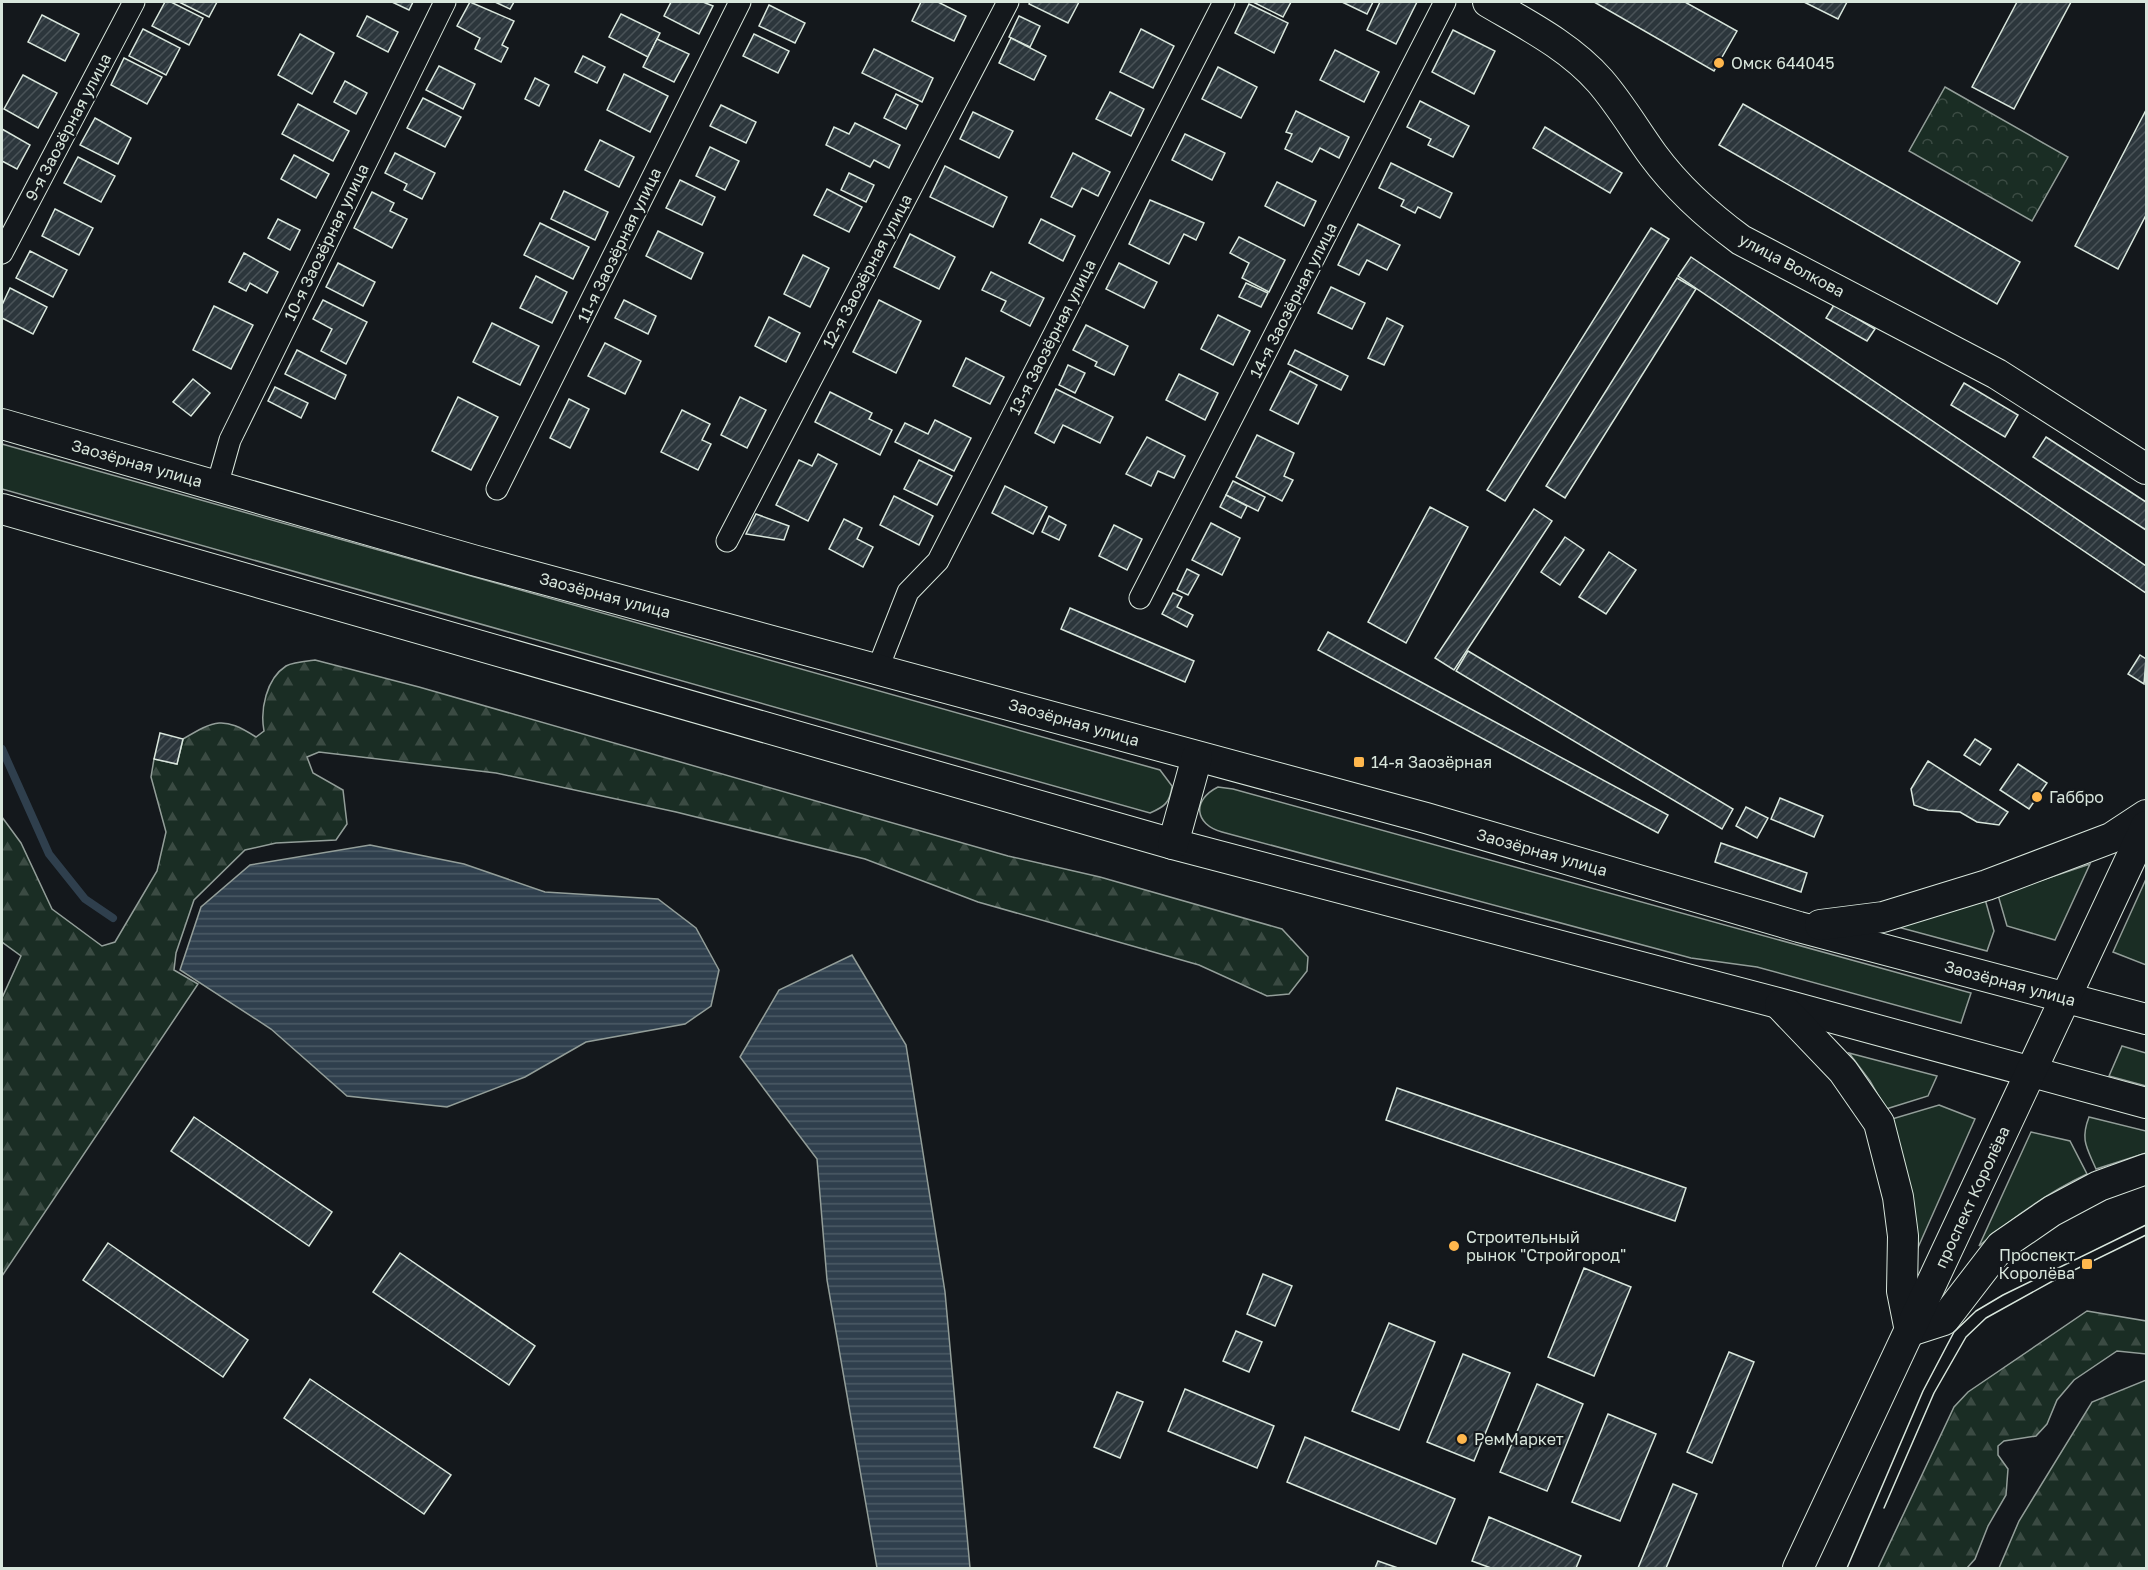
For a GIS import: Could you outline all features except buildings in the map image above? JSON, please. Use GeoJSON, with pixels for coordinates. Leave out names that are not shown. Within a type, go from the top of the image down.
{"type":"FeatureCollection","features":[{"type":"Feature","properties":{"kind":"main road","name":"улица Волкова"},"geometry":{"type":"LineString","coordinates":[[1488,2],[1546,36],[1574,56],[1599,80],[1653,155],[1707,215],[1741,240],[1996,374],[2146,469]]}},
{"type":"Feature","properties":{"kind":"main road","name":"Заозёрная улица"},"geometry":{"type":"LineString","coordinates":[[2,424],[472,560],[1426,818],[1799,927],[2146,1019]]}},
{"type":"Feature","properties":{"kind":"main road"},"geometry":{"type":"LineString","coordinates":[[2,509],[1173,844],[1778,1003],[2146,1103]]}},
{"type":"Feature","properties":{"kind":"main road"},"geometry":{"type":"LineString","coordinates":[[1173,844],[1197,757]]}},
{"type":"Feature","properties":{"kind":"main road"},"geometry":{"type":"LineString","coordinates":[[1799,927],[1883,917],[1987,885],[2111,838],[2146,815]]}},
{"type":"Feature","properties":{"kind":"main road","name":"проспект Королёва"},"geometry":{"type":"LineString","coordinates":[[1798,1569],[2146,826]]}},
{"type":"Feature","properties":{"kind":"main road"},"geometry":{"type":"LineString","coordinates":[[1778,1003],[1844,1071],[1879,1123],[1898,1197],[1903,1236],[1902,1291],[1910,1331],[1944,1320],[2001,1245],[2052,1211],[2099,1186],[2146,1169]]}},
{"type":"Feature","properties":{"kind":"street","name":"9-я Заозёрная улица"},"geometry":{"type":"LineString","coordinates":[[2,253],[134,2]]}},
{"type":"Feature","properties":{"kind":"street","name":"10-я Заозёрная улица"},"geometry":{"type":"LineString","coordinates":[[217,486],[230,440],[445,2]]}},
{"type":"Feature","properties":{"kind":"street","name":"11-я Заозёрная улица"},"geometry":{"type":"LineString","coordinates":[[497,489],[740,2]]}},
{"type":"Feature","properties":{"kind":"street","name":"12-я Заозёрная улица"},"geometry":{"type":"LineString","coordinates":[[727,541],[1008,2]]}},
{"type":"Feature","properties":{"kind":"street","name":"13-я Заозёрная улица"},"geometry":{"type":"LineString","coordinates":[[878,668],[908,592],[938,561],[1224,2]]}},
{"type":"Feature","properties":{"kind":"street","name":"14-я Заозёрная улица"},"geometry":{"type":"LineString","coordinates":[[1140,598],[1445,2]]}},
{"type":"Feature","properties":{"kind":"green space"},"geometry":{"type":"Polygon","coordinates":[[[1945,87],[2068,157],[2032,221],[1909,151],[1945,87]]]}},
{"type":"Feature","properties":{"kind":"green space"},"geometry":{"type":"Polygon","coordinates":[[[2,444],[1160,770],[1172,786],[1170,797],[1163,806],[1150,813],[2,489],[2,444]]]}},
{"type":"Feature","properties":{"kind":"green space"},"geometry":{"type":"Polygon","coordinates":[[[315,660],[419,687],[1008,856],[1100,877],[1282,929],[1308,957],[1307,971],[1289,994],[1267,996],[1199,965],[978,902],[865,859],[676,812],[496,773],[319,752],[307,757],[313,773],[343,790],[347,824],[336,840],[276,843],[245,850],[194,900],[176,953],[174,970],[198,984],[2,1276],[2,998],[21,956],[2,942],[2,817],[21,843],[52,909],[102,946],[115,942],[157,871],[166,832],[151,777],[154,759],[177,764],[183,739],[211,724],[227,723],[256,737],[264,731],[263,714],[266,696],[279,672],[289,665],[315,660]]]}},
{"type":"Feature","properties":{"kind":"green space"},"geometry":{"type":"Polygon","coordinates":[[[1218,787],[1233,789],[1971,993],[1961,1023],[1757,967],[1691,958],[1222,832],[1206,823],[1200,811],[1204,798],[1218,787]]]}},
{"type":"Feature","properties":{"kind":"green space"},"geometry":{"type":"Polygon","coordinates":[[[2090,864],[2055,940],[2007,926],[1998,895],[2090,864]]]}},
{"type":"Feature","properties":{"kind":"green space"},"geometry":{"type":"Polygon","coordinates":[[[2146,879],[2146,965],[2113,952],[2146,879]]]}},
{"type":"Feature","properties":{"kind":"green space"},"geometry":{"type":"Polygon","coordinates":[[[1985,899],[1994,931],[1987,951],[1894,926],[1985,899]]]}},
{"type":"Feature","properties":{"kind":"green space"},"geometry":{"type":"Polygon","coordinates":[[[2122,1046],[2146,1053],[2146,1086],[2109,1076],[2122,1046]]]}},
{"type":"Feature","properties":{"kind":"green space"},"geometry":{"type":"Polygon","coordinates":[[[1849,1053],[1937,1076],[1928,1096],[1886,1109],[1870,1081],[1849,1053]]]}},
{"type":"Feature","properties":{"kind":"green space"},"geometry":{"type":"Polygon","coordinates":[[[1939,1105],[1975,1119],[1912,1261],[1908,1189],[1892,1119],[1939,1105]]]}},
{"type":"Feature","properties":{"kind":"green space"},"geometry":{"type":"Polygon","coordinates":[[[2089,1117],[2146,1131],[2146,1153],[2096,1169],[2085,1138],[2089,1117]]]}},
{"type":"Feature","properties":{"kind":"green space"},"geometry":{"type":"Polygon","coordinates":[[[2031,1132],[2070,1141],[2087,1174],[2030,1207],[1979,1246],[2031,1132]]]}},
{"type":"Feature","properties":{"kind":"green space"},"geometry":{"type":"Polygon","coordinates":[[[2087,1311],[2146,1321],[2146,1354],[2117,1351],[2074,1380],[2057,1400],[2047,1424],[2036,1436],[2004,1441],[1998,1446],[1998,1455],[2008,1469],[2006,1495],[1988,1526],[1975,1559],[1967,1568],[1878,1568],[1954,1407],[1968,1392],[2087,1311]]]}},
{"type":"Feature","properties":{"kind":"green space"},"geometry":{"type":"Polygon","coordinates":[[[2146,1380],[2146,1568],[1999,1568],[2019,1521],[2092,1402],[2146,1380]]]}},
{"type":"Feature","properties":{"kind":"water"},"geometry":{"type":"Polygon","coordinates":[[[370,845],[464,864],[545,892],[658,899],[696,928],[719,970],[711,1006],[685,1024],[586,1042],[525,1077],[447,1107],[347,1096],[271,1029],[180,970],[201,907],[250,865],[370,845]]]}},
{"type":"Feature","properties":{"kind":"water"},"geometry":{"type":"Polygon","coordinates":[[[852,955],[906,1045],[945,1292],[970,1568],[877,1568],[827,1280],[817,1159],[740,1057],[779,990],[852,955]]]}},
{"type":"Feature","properties":{"kind":"waterway"},"geometry":{"type":"LineString","coordinates":[[2,749],[49,854],[85,899],[113,918]]}},
{"type":"Feature","properties":{"kind":"tram line"},"geometry":{"type":"LineString","coordinates":[[1847,1568],[1923,1391],[1954,1332],[1976,1311],[2003,1295],[2146,1225]]}},
{"type":"Feature","properties":{"kind":"tram line"},"geometry":{"type":"LineString","coordinates":[[1884,1508],[1934,1393],[1966,1337],[1986,1318],[2060,1277],[2146,1235]]}},
{"type":"Feature","properties":{"kind":"place","name":"Омск 644045"},"geometry":{"type":"Point","coordinates":[1719,63]}},
{"type":"Feature","properties":{"kind":"place","name":"14-я Заозёрная"},"geometry":{"type":"Point","coordinates":[1359,762]}},
{"type":"Feature","properties":{"kind":"place","name":"Габбро"},"geometry":{"type":"Point","coordinates":[2037,797]}},
{"type":"Feature","properties":{"kind":"place","name":"Строительный рынок \"Стройгород\""},"geometry":{"type":"Point","coordinates":[1454,1246]}},
{"type":"Feature","properties":{"kind":"place","name":"Проспект Королёва"},"geometry":{"type":"Point","coordinates":[2087,1264]}},
{"type":"Feature","properties":{"kind":"place","name":"РемМаркет"},"geometry":{"type":"Point","coordinates":[1462,1439]}}]}
